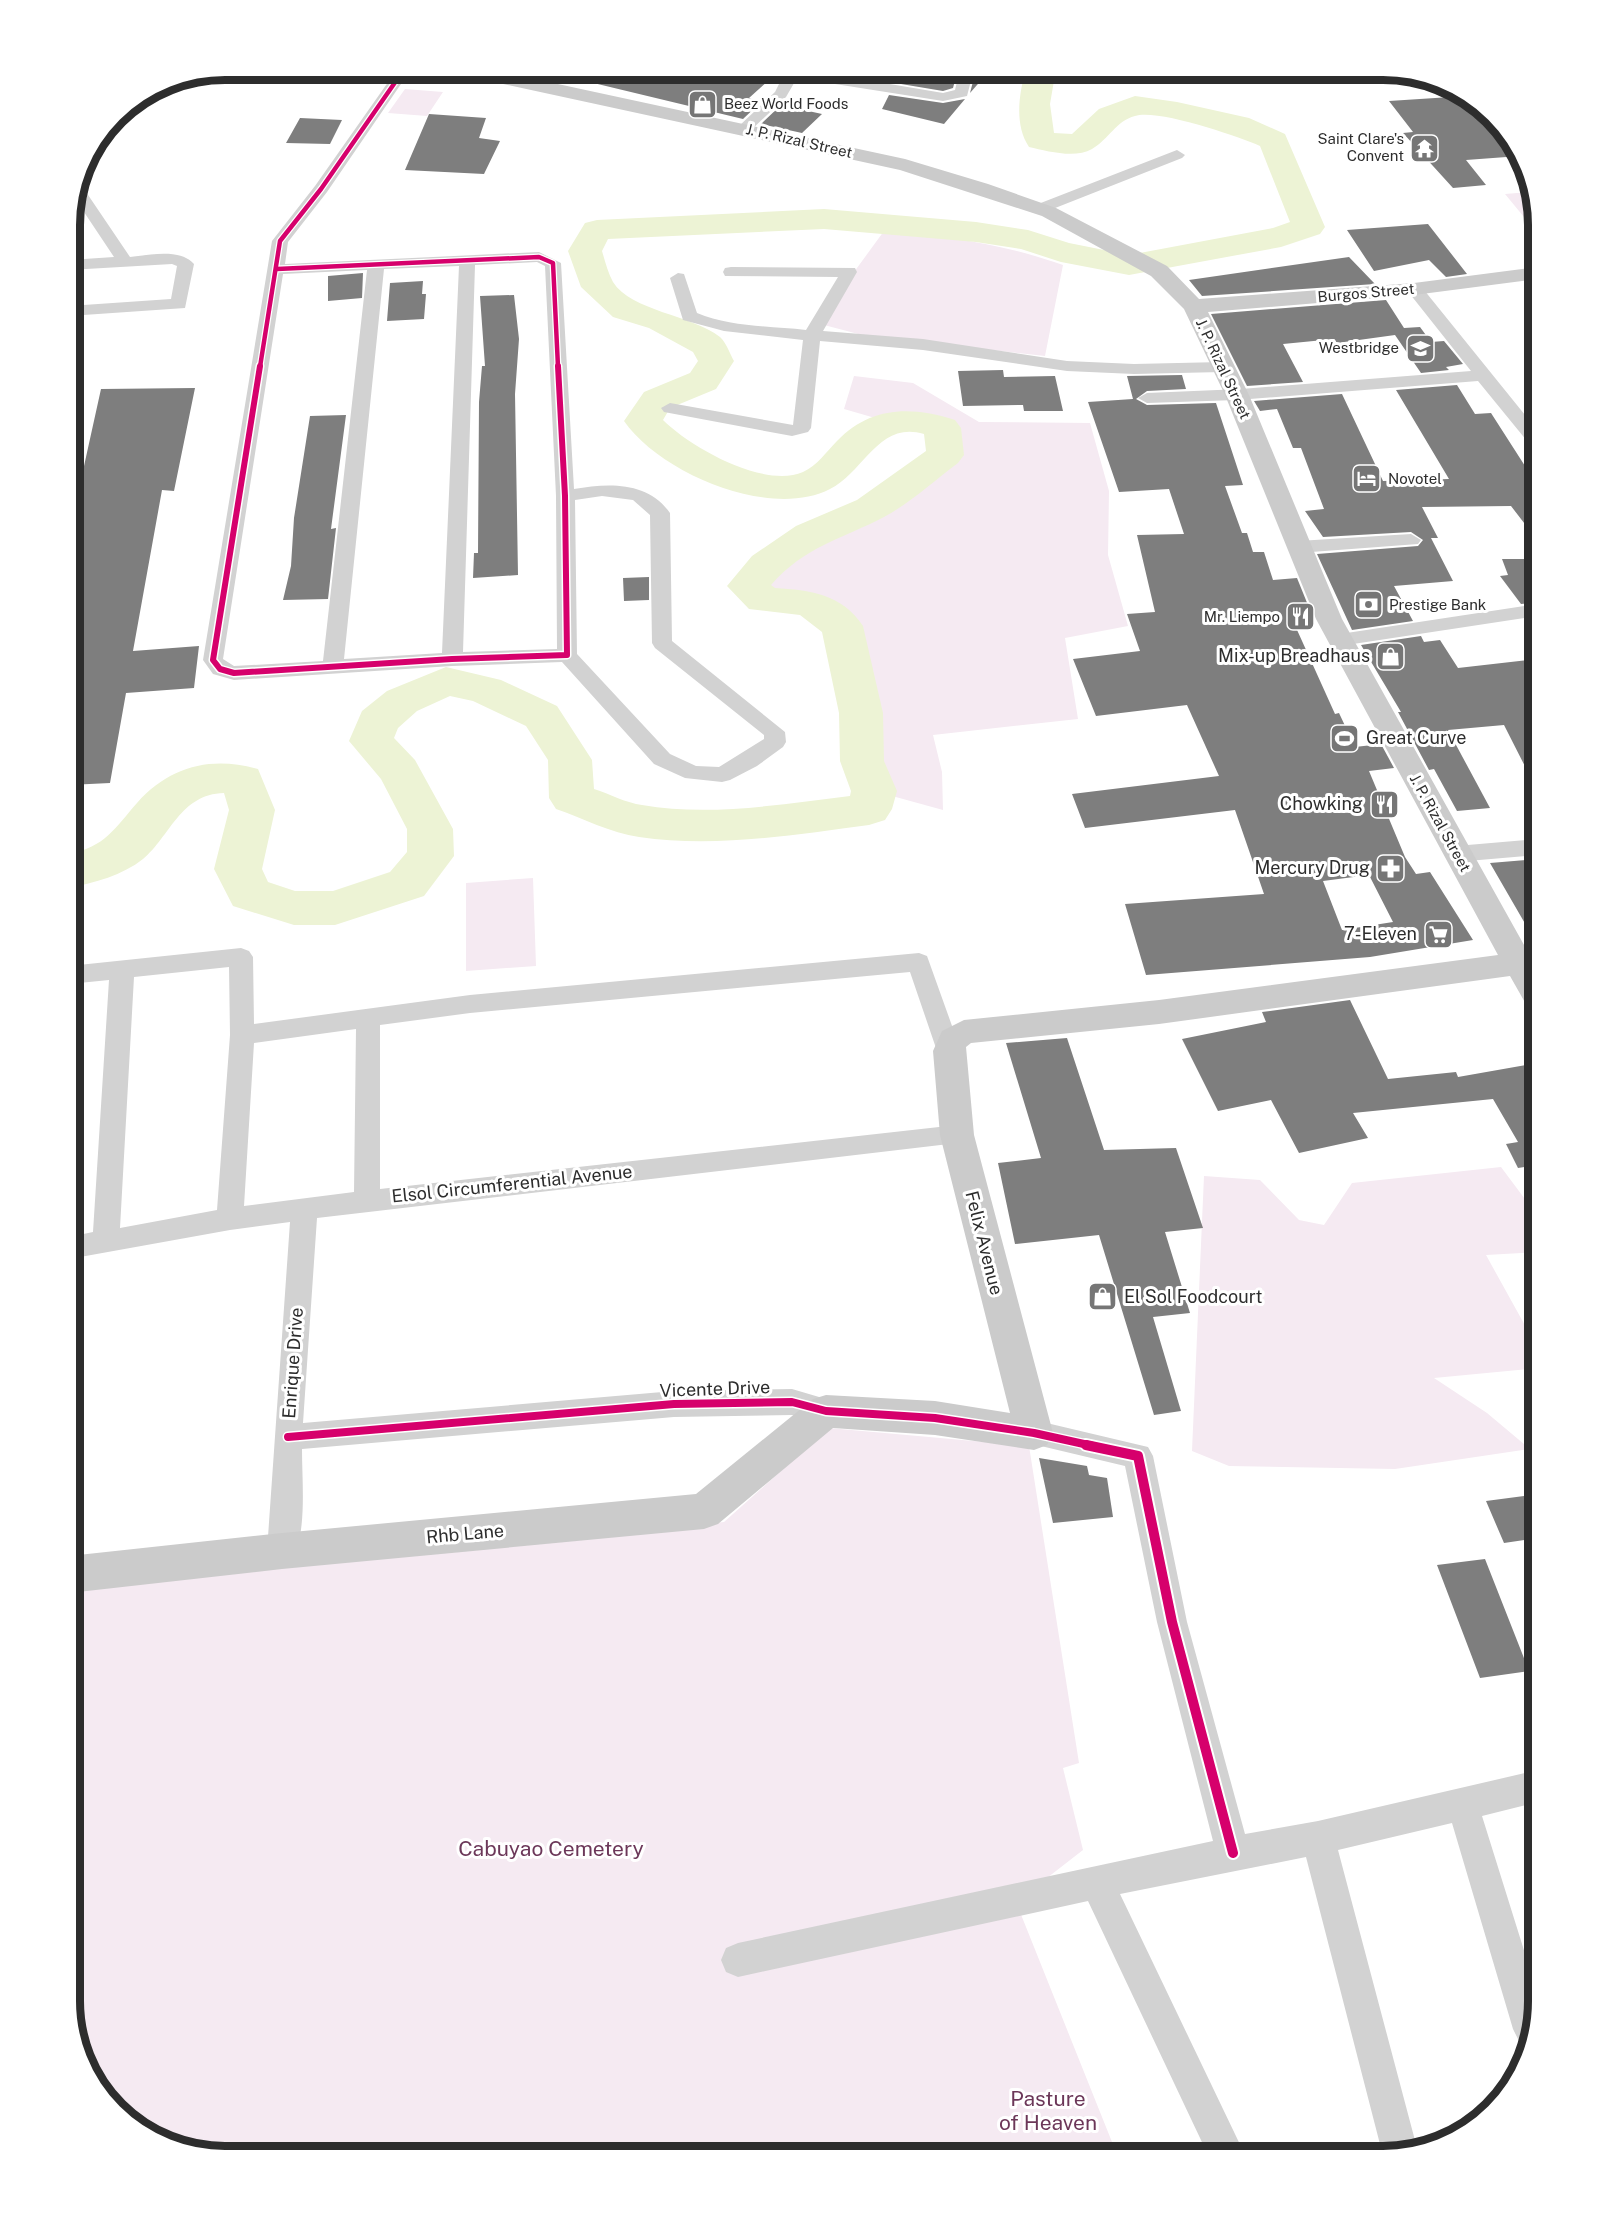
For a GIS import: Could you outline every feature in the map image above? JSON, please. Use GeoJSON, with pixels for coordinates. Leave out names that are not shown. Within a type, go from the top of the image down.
{"type":"FeatureCollection","features":[{"type":"Feature","properties":{"kind":"main road","name":"J. P. Rizal Street"},"geometry":{"type":"LineString","coordinates":[[514,80],[905,165],[981,188],[1039,209],[1103,239],[1159,271],[1194,306],[1236,394],[1298,547],[1340,640],[1528,981]]}},
{"type":"Feature","properties":{"kind":"main road","name":"Burgos Street"},"geometry":{"type":"LineString","coordinates":[[1194,306],[1414,289],[1528,274]]}},
{"type":"Feature","properties":{"kind":"main road"},"geometry":{"type":"LineString","coordinates":[[949,1051],[953,1040],[964,1032],[1159,1012],[1518,964]]}},
{"type":"Feature","properties":{"kind":"main road","name":"Felix Avenue"},"geometry":{"type":"LineString","coordinates":[[949,1051],[957,1135],[1034,1433]]}},
{"type":"Feature","properties":{"kind":"main road","name":"Vicente Drive"},"geometry":{"type":"LineString","coordinates":[[826,1411],[935,1418],[1034,1433]]}},
{"type":"Feature","properties":{"kind":"main road","name":"Rhb Lane"},"geometry":{"type":"LineString","coordinates":[[80,1574],[282,1551],[704,1511],[826,1411]]}},
{"type":"Feature","properties":{"kind":"street"},"geometry":{"type":"LineString","coordinates":[[397,80],[321,189],[280,241],[213,660],[220,669],[234,673],[452,659],[567,655]]}},
{"type":"Feature","properties":{"kind":"street"},"geometry":{"type":"LineString","coordinates":[[738,127],[781,94],[788,80]]}},
{"type":"Feature","properties":{"kind":"street"},"geometry":{"type":"LineString","coordinates":[[845,80],[954,97],[962,93],[965,80]]}},
{"type":"Feature","properties":{"kind":"street"},"geometry":{"type":"LineString","coordinates":[[1039,209],[1177,155]]}},
{"type":"Feature","properties":{"kind":"street"},"geometry":{"type":"LineString","coordinates":[[82,198],[125,261]]}},
{"type":"Feature","properties":{"kind":"street"},"geometry":{"type":"LineString","coordinates":[[80,218],[96,217]]}},
{"type":"Feature","properties":{"kind":"street"},"geometry":{"type":"LineString","coordinates":[[277,269],[539,257],[553,263],[565,496],[567,655],[662,759],[693,773],[722,775],[749,761],[775,742],[774,732],[662,643],[660,513],[639,495],[602,490],[565,496]]}},
{"type":"Feature","properties":{"kind":"street"},"geometry":{"type":"LineString","coordinates":[[80,264],[174,259],[186,264],[179,304],[80,310]]}},
{"type":"Feature","properties":{"kind":"street"},"geometry":{"type":"LineString","coordinates":[[452,659],[467,261]]}},
{"type":"Feature","properties":{"kind":"street"},"geometry":{"type":"LineString","coordinates":[[333,667],[376,265]]}},
{"type":"Feature","properties":{"kind":"street"},"geometry":{"type":"LineString","coordinates":[[670,408],[792,431],[802,428],[812,336],[821,316],[849,272],[731,272]]}},
{"type":"Feature","properties":{"kind":"street"},"geometry":{"type":"LineString","coordinates":[[678,278],[689,316],[699,320],[812,336],[908,343],[989,353],[1045,364],[1222,368]]}},
{"type":"Feature","properties":{"kind":"street"},"geometry":{"type":"LineString","coordinates":[[1414,289],[1528,431]]}},
{"type":"Feature","properties":{"kind":"street"},"geometry":{"type":"LineString","coordinates":[[1147,398],[1236,394],[1482,375]]}},
{"type":"Feature","properties":{"kind":"street"},"geometry":{"type":"LineString","coordinates":[[1298,547],[1411,540]]}},
{"type":"Feature","properties":{"kind":"street"},"geometry":{"type":"LineString","coordinates":[[1340,640],[1528,612]]}},
{"type":"Feature","properties":{"kind":"street"},"geometry":{"type":"LineString","coordinates":[[1456,854],[1528,848]]}},
{"type":"Feature","properties":{"kind":"street"},"geometry":{"type":"LineString","coordinates":[[80,974],[241,957],[242,1035],[230,1219]]}},
{"type":"Feature","properties":{"kind":"street"},"geometry":{"type":"LineString","coordinates":[[242,1035],[470,1004],[919,962],[949,1051]]}},
{"type":"Feature","properties":{"kind":"street"},"geometry":{"type":"LineString","coordinates":[[106,1243],[122,969]]}},
{"type":"Feature","properties":{"kind":"street"},"geometry":{"type":"LineString","coordinates":[[367,1200],[369,1019]]}},
{"type":"Feature","properties":{"kind":"street","name":"Elsol Circumferential Avenue"},"geometry":{"type":"LineString","coordinates":[[80,1247],[230,1219],[367,1200],[957,1135]]}},
{"type":"Feature","properties":{"kind":"street","name":"Enrique Drive"},"geometry":{"type":"LineString","coordinates":[[282,1551],[286,1517],[288,1437],[304,1210]]}},
{"type":"Feature","properties":{"kind":"street","name":"Vicente Drive"},"geometry":{"type":"LineString","coordinates":[[288,1437],[674,1404],[792,1402],[826,1411]]}},
{"type":"Feature","properties":{"kind":"street","name":"Vicente Drive"},"geometry":{"type":"LineString","coordinates":[[1034,1433],[1138,1456],[1172,1622],[1233,1853]]}},
{"type":"Feature","properties":{"kind":"street"},"geometry":{"type":"LineString","coordinates":[[738,1960],[1233,1853],[1318,1838],[1463,1806],[1528,1789]]}},
{"type":"Feature","properties":{"kind":"street"},"geometry":{"type":"LineString","coordinates":[[1463,1806],[1527,2015]]}},
{"type":"Feature","properties":{"kind":"street"},"geometry":{"type":"LineString","coordinates":[[1318,1838],[1398,2145]]}},
{"type":"Feature","properties":{"kind":"street"},"geometry":{"type":"LineString","coordinates":[[1097,1884],[1223,2146]]}},
{"type":"Feature","properties":{"kind":"green space"},"geometry":{"type":"Polygon","coordinates":[[[405,89],[443,92],[427,116],[388,113],[405,89]]]}},
{"type":"Feature","properties":{"kind":"green space"},"geometry":{"type":"Polygon","coordinates":[[[1524,192],[1528,222],[1505,194],[1524,192]]]}},
{"type":"Feature","properties":{"kind":"green space"},"geometry":{"type":"Polygon","coordinates":[[[884,231],[975,242],[1063,265],[1045,356],[866,336],[824,325],[819,320],[884,231]]]}},
{"type":"Feature","properties":{"kind":"green space"},"geometry":{"type":"Polygon","coordinates":[[[854,376],[913,383],[979,422],[1090,423],[1109,491],[1108,555],[1128,626],[1065,638],[1078,719],[933,735],[942,772],[943,810],[874,791],[862,761],[861,713],[842,626],[811,603],[764,600],[747,586],[766,565],[810,534],[871,508],[945,455],[942,428],[919,419],[889,422],[844,409],[854,376]]]}},
{"type":"Feature","properties":{"kind":"green space"},"geometry":{"type":"Polygon","coordinates":[[[533,878],[536,966],[466,971],[466,883],[533,878]]]}},
{"type":"Feature","properties":{"kind":"green space"},"geometry":{"type":"Polygon","coordinates":[[[1501,1167],[1528,1203],[1528,1253],[1486,1255],[1528,1331],[1528,1369],[1434,1378],[1487,1413],[1528,1449],[1395,1469],[1229,1466],[1192,1451],[1204,1176],[1260,1180],[1299,1220],[1324,1225],[1352,1183],[1501,1167]]]}},
{"type":"Feature","properties":{"kind":"green space","name":"Cabuyao Cemetery"},"geometry":{"type":"Polygon","coordinates":[[[829,1428],[1029,1446],[1079,1763],[1063,1768],[1083,1850],[1016,1902],[1114,2146],[215,2146],[196,2144],[160,2132],[129,2111],[115,2097],[99,2074],[91,2057],[84,2039],[81,2021],[80,1588],[724,1522],[829,1428]]]}},
{"type":"Feature","properties":{"kind":"building"},"geometry":{"type":"Polygon","coordinates":[[[581,80],[768,81],[749,98],[762,101],[743,119],[581,80]]]}},
{"type":"Feature","properties":{"kind":"building"},"geometry":{"type":"Polygon","coordinates":[[[896,80],[955,80],[953,88],[943,91],[895,83],[896,80]]]}},
{"type":"Feature","properties":{"kind":"building"},"geometry":{"type":"Polygon","coordinates":[[[973,80],[981,80],[970,93],[973,80]]]}},
{"type":"Feature","properties":{"kind":"building"},"geometry":{"type":"Polygon","coordinates":[[[889,95],[943,103],[965,99],[944,124],[882,109],[889,95]]]}},
{"type":"Feature","properties":{"kind":"building"},"geometry":{"type":"Polygon","coordinates":[[[1451,97],[1471,109],[1485,122],[1498,136],[1510,157],[1466,160],[1486,185],[1453,188],[1403,133],[1413,132],[1389,101],[1451,97]]]}},
{"type":"Feature","properties":{"kind":"building"},"geometry":{"type":"Polygon","coordinates":[[[781,105],[822,114],[802,133],[761,124],[781,105]]]}},
{"type":"Feature","properties":{"kind":"building"},"geometry":{"type":"Polygon","coordinates":[[[429,114],[486,118],[479,138],[500,141],[484,174],[405,170],[429,114]]]}},
{"type":"Feature","properties":{"kind":"building"},"geometry":{"type":"Polygon","coordinates":[[[300,118],[342,120],[330,144],[286,143],[300,118]]]}},
{"type":"Feature","properties":{"kind":"building"},"geometry":{"type":"Polygon","coordinates":[[[1428,224],[1467,274],[1446,277],[1429,260],[1374,271],[1347,230],[1428,224]]]}},
{"type":"Feature","properties":{"kind":"building"},"geometry":{"type":"Polygon","coordinates":[[[1349,257],[1375,284],[1202,296],[1189,280],[1349,257]]]}},
{"type":"Feature","properties":{"kind":"building"},"geometry":{"type":"Polygon","coordinates":[[[363,273],[362,298],[328,301],[328,276],[363,273]]]}},
{"type":"Feature","properties":{"kind":"building"},"geometry":{"type":"Polygon","coordinates":[[[423,281],[422,294],[426,294],[424,319],[387,321],[390,283],[423,281]]]}},
{"type":"Feature","properties":{"kind":"building"},"geometry":{"type":"Polygon","coordinates":[[[514,295],[519,339],[515,394],[518,575],[473,578],[474,553],[478,553],[479,402],[482,366],[485,366],[480,296],[514,295]]]}},
{"type":"Feature","properties":{"kind":"building"},"geometry":{"type":"Polygon","coordinates":[[[1386,300],[1404,328],[1420,327],[1431,342],[1444,341],[1463,364],[1446,367],[1449,370],[1421,373],[1395,335],[1337,343],[1334,339],[1283,344],[1303,382],[1247,386],[1211,314],[1386,300]]]}},
{"type":"Feature","properties":{"kind":"building"},"geometry":{"type":"Polygon","coordinates":[[[1003,370],[1004,377],[1055,376],[1063,411],[1024,411],[1023,405],[963,406],[958,371],[1003,370]]]}},
{"type":"Feature","properties":{"kind":"building"},"geometry":{"type":"Polygon","coordinates":[[[1182,375],[1186,389],[1147,391],[1136,399],[1147,405],[1216,403],[1243,485],[1225,486],[1242,533],[1247,533],[1253,552],[1264,552],[1273,580],[1297,578],[1314,620],[1293,621],[1335,714],[1339,713],[1355,747],[1381,744],[1394,768],[1369,771],[1405,857],[1416,874],[1430,872],[1473,940],[1370,957],[1146,975],[1125,904],[1264,894],[1235,810],[1085,828],[1072,794],[1219,776],[1187,705],[1096,716],[1073,659],[1140,651],[1127,614],[1155,612],[1137,535],[1184,534],[1169,489],[1119,492],[1088,402],[1133,399],[1127,376],[1182,375]],[[1369,875],[1323,881],[1342,930],[1393,922],[1369,875]]]}},
{"type":"Feature","properties":{"kind":"building"},"geometry":{"type":"Polygon","coordinates":[[[1457,385],[1475,414],[1491,413],[1525,466],[1528,466],[1528,528],[1511,506],[1422,507],[1438,538],[1431,538],[1453,581],[1394,586],[1413,621],[1352,630],[1317,554],[1418,546],[1423,540],[1411,532],[1323,537],[1305,511],[1324,509],[1301,448],[1293,448],[1277,409],[1260,411],[1254,401],[1342,394],[1383,481],[1449,479],[1396,390],[1457,385]]]}},
{"type":"Feature","properties":{"kind":"building"},"geometry":{"type":"Polygon","coordinates":[[[195,388],[174,491],[162,490],[133,651],[199,646],[194,688],[126,693],[110,783],[80,784],[80,484],[101,389],[195,388]]]}},
{"type":"Feature","properties":{"kind":"building"},"geometry":{"type":"Polygon","coordinates":[[[346,415],[331,529],[336,528],[328,599],[283,600],[291,566],[294,518],[310,416],[346,415]]]}},
{"type":"Feature","properties":{"kind":"building"},"geometry":{"type":"Polygon","coordinates":[[[1502,559],[1528,559],[1528,603],[1521,604],[1500,576],[1508,575],[1502,559]]]}},
{"type":"Feature","properties":{"kind":"building"},"geometry":{"type":"Polygon","coordinates":[[[649,577],[649,600],[624,601],[623,578],[649,577]]]}},
{"type":"Feature","properties":{"kind":"building"},"geometry":{"type":"Polygon","coordinates":[[[1421,636],[1424,642],[1440,640],[1458,668],[1528,660],[1528,772],[1504,725],[1448,730],[1490,808],[1457,811],[1434,769],[1429,770],[1398,712],[1401,712],[1361,645],[1421,636]]]}},
{"type":"Feature","properties":{"kind":"building"},"geometry":{"type":"Polygon","coordinates":[[[1528,860],[1528,929],[1490,863],[1528,860]]]}},
{"type":"Feature","properties":{"kind":"building"},"geometry":{"type":"Polygon","coordinates":[[[1350,1000],[1388,1079],[1456,1072],[1458,1077],[1528,1065],[1528,1167],[1518,1168],[1506,1144],[1518,1142],[1493,1099],[1353,1113],[1368,1138],[1299,1153],[1271,1100],[1218,1111],[1182,1039],[1266,1022],[1262,1012],[1350,1000]]]}},
{"type":"Feature","properties":{"kind":"building"},"geometry":{"type":"Polygon","coordinates":[[[1067,1038],[1104,1150],[1176,1148],[1203,1228],[1165,1232],[1190,1313],[1153,1317],[1181,1411],[1154,1415],[1099,1235],[1015,1244],[998,1163],[1041,1158],[1006,1043],[1067,1038]]]}},
{"type":"Feature","properties":{"kind":"building"},"geometry":{"type":"Polygon","coordinates":[[[1039,1458],[1087,1466],[1089,1475],[1107,1478],[1113,1517],[1053,1523],[1039,1458]]]}},
{"type":"Feature","properties":{"kind":"building"},"geometry":{"type":"Polygon","coordinates":[[[1524,1496],[1528,1505],[1528,1539],[1504,1543],[1486,1501],[1524,1496]]]}},
{"type":"Feature","properties":{"kind":"building"},"geometry":{"type":"Polygon","coordinates":[[[1485,1559],[1528,1671],[1480,1678],[1437,1565],[1485,1559]]]}},
{"type":"Feature","properties":{"kind":"waterway"},"geometry":{"type":"LineString","coordinates":[[80,869],[113,856],[126,848],[156,812],[188,786],[200,781],[227,777],[242,780],[252,810],[238,869],[250,894],[294,908],[335,908],[407,884],[431,856],[430,829],[399,771],[371,741],[378,721],[402,701],[446,681],[486,690],[542,716],[570,760],[572,798],[638,821],[701,825],[767,822],[869,809],[874,791],[862,761],[861,713],[842,626],[811,603],[764,600],[747,586],[766,565],[810,534],[871,508],[945,455],[942,428],[927,423],[901,420],[878,427],[857,443],[830,471],[811,483],[790,486],[744,481],[697,463],[676,450],[643,421],[657,400],[703,381],[716,361],[708,345],[661,321],[625,310],[598,287],[585,251],[597,230],[824,219],[976,232],[1028,240],[1061,252],[1129,265],[1281,237],[1308,227],[1284,173],[1274,141],[1238,125],[1177,111],[1135,105],[1110,115],[1081,143],[1063,144],[1040,140],[1034,104],[1038,80]]}},
{"type":"Feature","properties":{"kind":"cycle path"},"geometry":{"type":"LineString","coordinates":[[277,269],[539,257],[553,263],[565,496],[567,655],[452,659],[234,673],[220,669],[213,660],[280,241],[321,189],[397,80]]}},
{"type":"Feature","properties":{"kind":"cycle path"},"geometry":{"type":"LineString","coordinates":[[288,1437],[674,1404],[792,1402],[826,1411],[935,1418],[1034,1433],[1138,1456],[1172,1622],[1233,1853]]}},
{"type":"Feature","properties":{"kind":"place","name":"Beez World Foods"},"geometry":{"type":"Point","coordinates":[703,104]}},
{"type":"Feature","properties":{"kind":"place","name":"Saint Clare's Convent"},"geometry":{"type":"Point","coordinates":[1425,148]}},
{"type":"Feature","properties":{"kind":"place","name":"Westbridge"},"geometry":{"type":"Point","coordinates":[1420,348]}},
{"type":"Feature","properties":{"kind":"place","name":"Novotel"},"geometry":{"type":"Point","coordinates":[1367,479]}},
{"type":"Feature","properties":{"kind":"place","name":"Prestige Bank"},"geometry":{"type":"Point","coordinates":[1368,605]}},
{"type":"Feature","properties":{"kind":"place","name":"Mr. Liempo"},"geometry":{"type":"Point","coordinates":[1301,617]}},
{"type":"Feature","properties":{"kind":"place","name":"Mix-up Breadhaus"},"geometry":{"type":"Point","coordinates":[1391,656]}},
{"type":"Feature","properties":{"kind":"place","name":"Great Curve"},"geometry":{"type":"Point","coordinates":[1345,738]}},
{"type":"Feature","properties":{"kind":"place","name":"Chowking"},"geometry":{"type":"Point","coordinates":[1384,804]}},
{"type":"Feature","properties":{"kind":"place","name":"Mercury Drug"},"geometry":{"type":"Point","coordinates":[1391,868]}},
{"type":"Feature","properties":{"kind":"place","name":"7-Eleven"},"geometry":{"type":"Point","coordinates":[1438,934]}},
{"type":"Feature","properties":{"kind":"place","name":"El Sol Foodcourt"},"geometry":{"type":"Point","coordinates":[1103,1297]}},
{"type":"Feature","properties":{"kind":"park label","name":"Pasture of Heaven"},"geometry":{"type":"Point","coordinates":[1048,2111]}}]}
